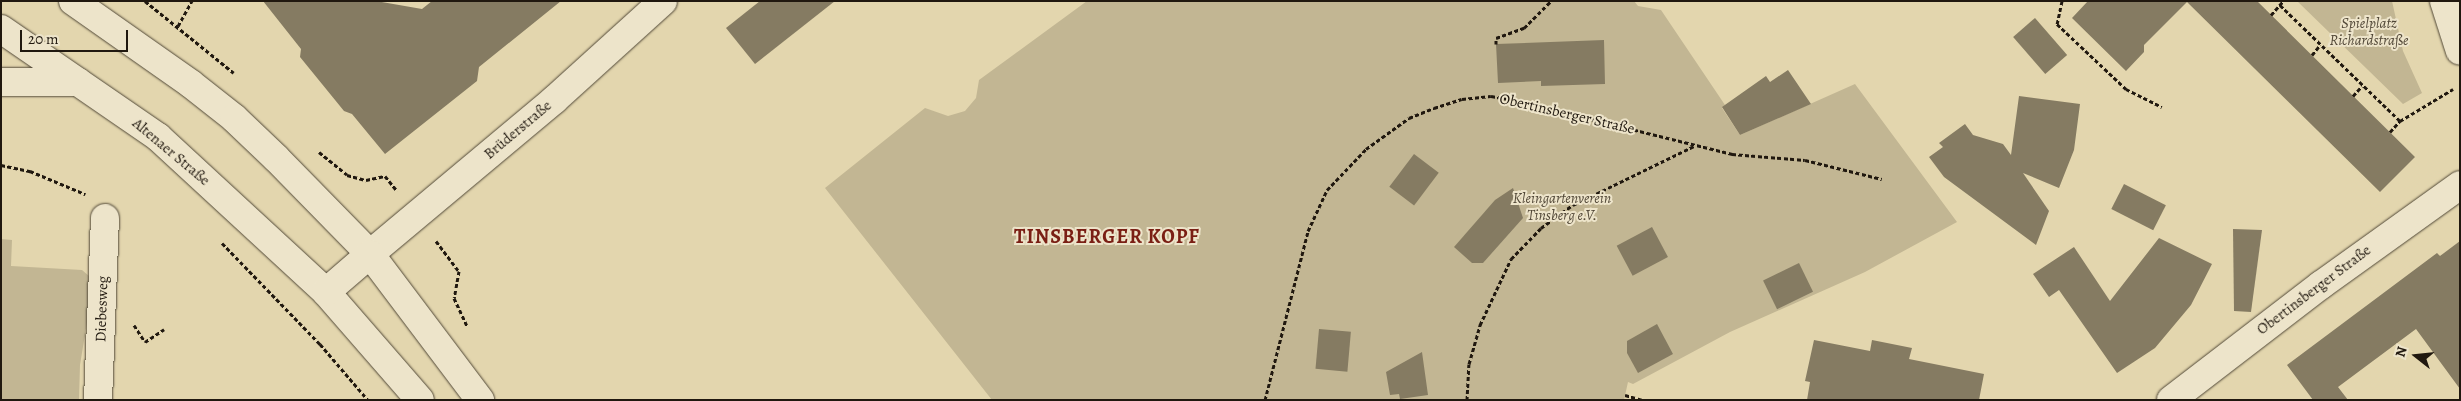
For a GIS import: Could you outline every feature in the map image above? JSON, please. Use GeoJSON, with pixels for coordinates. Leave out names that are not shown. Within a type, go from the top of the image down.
{"type":"FeatureCollection","features":[{"type":"Feature","properties":{"kind":"main road"},"geometry":{"type":"LineString","coordinates":[[73,1],[234,118],[370,254],[480,400]]}},
{"type":"Feature","properties":{"kind":"main road","name":"Brüderstraße"},"geometry":{"type":"LineString","coordinates":[[370,254],[554,100],[663,1]]}},
{"type":"Feature","properties":{"kind":"main road"},"geometry":{"type":"LineString","coordinates":[[2444,1],[2460,51]]}},
{"type":"Feature","properties":{"kind":"main road","name":"Altenaer Straße"},"geometry":{"type":"LineString","coordinates":[[1,29],[158,137],[326,292],[420,400]]}},
{"type":"Feature","properties":{"kind":"main road"},"geometry":{"type":"LineString","coordinates":[[1,82],[78,82]]}},
{"type":"Feature","properties":{"kind":"main road","name":"Obertinsberger Straße"},"geometry":{"type":"LineString","coordinates":[[2171,400],[2336,273],[2460,184]]}},
{"type":"Feature","properties":{"kind":"main road","name":"Diebesweg"},"geometry":{"type":"LineString","coordinates":[[98,400],[105,218]]}},
{"type":"Feature","properties":{"kind":"main road"},"geometry":{"type":"LineString","coordinates":[[326,292],[370,254]]}},
{"type":"Feature","properties":{"kind":"path"},"geometry":{"type":"LineString","coordinates":[[178,26],[192,1]]}},
{"type":"Feature","properties":{"kind":"path"},"geometry":{"type":"LineString","coordinates":[[1496,44],[1496,38],[1524,28],[1551,1]]}},
{"type":"Feature","properties":{"kind":"path"},"geometry":{"type":"LineString","coordinates":[[2062,1],[2057,24],[2126,89],[2162,106]]}},
{"type":"Feature","properties":{"kind":"path"},"geometry":{"type":"LineString","coordinates":[[2272,15],[2283,1]]}},
{"type":"Feature","properties":{"kind":"path"},"geometry":{"type":"LineString","coordinates":[[2280,5],[2400,121]]}},
{"type":"Feature","properties":{"kind":"path"},"geometry":{"type":"LineString","coordinates":[[2312,55],[2320,45]]}},
{"type":"Feature","properties":{"kind":"path"},"geometry":{"type":"LineString","coordinates":[[2353,96],[2362,86]]}},
{"type":"Feature","properties":{"kind":"path"},"geometry":{"type":"LineString","coordinates":[[2390,132],[2400,121],[2453,90]]}},
{"type":"Feature","properties":{"kind":"path","name":"Obertinsberger Straße"},"geometry":{"type":"LineString","coordinates":[[1265,400],[1308,231],[1323,196],[1338,175],[1366,149],[1409,118],[1462,99],[1491,96],[1560,110],[1732,154],[1805,160],[1882,179]]}},
{"type":"Feature","properties":{"kind":"path"},"geometry":{"type":"LineString","coordinates":[[1467,400],[1469,364],[1480,325],[1502,273],[1527,240],[1573,206],[1695,146]]}},
{"type":"Feature","properties":{"kind":"path"},"geometry":{"type":"LineString","coordinates":[[1,165],[30,171],[103,202],[105,218]]}},
{"type":"Feature","properties":{"kind":"path"},"geometry":{"type":"LineString","coordinates":[[220,241],[320,344],[368,400]]}},
{"type":"Feature","properties":{"kind":"path"},"geometry":{"type":"LineString","coordinates":[[1625,395],[1643,400]]}},
{"type":"Feature","properties":{"kind":"green space","name":"Kleingartenverein Tinsberg e.V."},"geometry":{"type":"Polygon","coordinates":[[[1087,1],[1634,1],[1638,6],[1661,10],[1725,105],[1722,108],[1740,135],[1855,84],[1957,222],[1865,272],[1730,332],[1633,384],[1628,382],[1624,400],[992,400],[825,188],[925,108],[948,116],[965,111],[976,98],[979,80],[1087,1]]]}},
{"type":"Feature","properties":{"kind":"green space","name":"Spielplatz Richardstraße"},"geometry":{"type":"Polygon","coordinates":[[[2297,1],[2392,1],[2403,51],[2422,93],[2403,104],[2297,1]]]}},
{"type":"Feature","properties":{"kind":"green space"},"geometry":{"type":"Polygon","coordinates":[[[1,239],[12,240],[11,266],[82,270],[89,276],[89,310],[80,365],[79,400],[1,400],[1,239]]]}},
{"type":"Feature","properties":{"kind":"building"},"geometry":{"type":"Polygon","coordinates":[[[263,1],[376,1],[422,9],[432,1],[561,1],[479,67],[477,81],[385,154],[352,114],[344,111],[300,57],[301,49],[263,1]]]}},
{"type":"Feature","properties":{"kind":"building"},"geometry":{"type":"Polygon","coordinates":[[[760,1],[835,1],[755,64],[726,28],[760,1]]]}},
{"type":"Feature","properties":{"kind":"building"},"geometry":{"type":"Polygon","coordinates":[[[2088,1],[2257,1],[2415,157],[2380,192],[2187,2],[2144,45],[2144,52],[2126,71],[2072,18],[2088,1]]]}},
{"type":"Feature","properties":{"kind":"building"},"geometry":{"type":"Polygon","coordinates":[[[2035,18],[2067,55],[2045,74],[2013,37],[2035,18]]]}},
{"type":"Feature","properties":{"kind":"building"},"geometry":{"type":"Polygon","coordinates":[[[1604,40],[1605,84],[1541,86],[1541,81],[1498,83],[1496,44],[1604,40]]]}},
{"type":"Feature","properties":{"kind":"building"},"geometry":{"type":"Polygon","coordinates":[[[1788,70],[1811,104],[1740,135],[1722,107],[1766,76],[1770,82],[1788,70]]]}},
{"type":"Feature","properties":{"kind":"building"},"geometry":{"type":"Polygon","coordinates":[[[2019,96],[2080,104],[2074,150],[2059,188],[2023,173],[2049,211],[2036,245],[1944,177],[1929,157],[1943,147],[1939,143],[1965,124],[1973,135],[2003,144],[2011,155],[2019,96]]]}},
{"type":"Feature","properties":{"kind":"building"},"geometry":{"type":"Polygon","coordinates":[[[1414,154],[1439,173],[1414,205],[1389,187],[1414,154]]]}},
{"type":"Feature","properties":{"kind":"building"},"geometry":{"type":"Polygon","coordinates":[[[2124,184],[2166,205],[2153,230],[2111,209],[2124,184]]]}},
{"type":"Feature","properties":{"kind":"building"},"geometry":{"type":"Polygon","coordinates":[[[1513,188],[1523,218],[1483,263],[1472,263],[1454,247],[1495,200],[1513,188]]]}},
{"type":"Feature","properties":{"kind":"building"},"geometry":{"type":"Polygon","coordinates":[[[1652,227],[1668,257],[1633,276],[1617,246],[1652,227]]]}},
{"type":"Feature","properties":{"kind":"building"},"geometry":{"type":"Polygon","coordinates":[[[2233,229],[2262,230],[2251,312],[2234,311],[2233,229]]]}},
{"type":"Feature","properties":{"kind":"building"},"geometry":{"type":"Polygon","coordinates":[[[2159,238],[2212,264],[2191,305],[2155,348],[2117,373],[2059,290],[2049,297],[2033,274],[2074,247],[2110,301],[2159,238]]]}},
{"type":"Feature","properties":{"kind":"building"},"geometry":{"type":"Polygon","coordinates":[[[2460,241],[2460,389],[2416,329],[2338,387],[2348,400],[2313,400],[2287,365],[2437,253],[2440,256],[2460,241]]]}},
{"type":"Feature","properties":{"kind":"building"},"geometry":{"type":"Polygon","coordinates":[[[1799,263],[1813,292],[1777,309],[1763,281],[1799,263]]]}},
{"type":"Feature","properties":{"kind":"building"},"geometry":{"type":"Polygon","coordinates":[[[1657,324],[1673,354],[1638,373],[1627,353],[1627,341],[1657,324]]]}},
{"type":"Feature","properties":{"kind":"building"},"geometry":{"type":"Polygon","coordinates":[[[1319,329],[1351,332],[1347,372],[1316,369],[1319,329]]]}},
{"type":"Feature","properties":{"kind":"building"},"geometry":{"type":"Polygon","coordinates":[[[1814,340],[1870,351],[1872,340],[1912,348],[1909,359],[1984,374],[1979,400],[1807,400],[1810,382],[1805,381],[1814,340]]]}},
{"type":"Feature","properties":{"kind":"building"},"geometry":{"type":"Polygon","coordinates":[[[1422,352],[1428,395],[1400,399],[1399,394],[1390,395],[1386,372],[1422,352]]]}},
{"type":"Feature","properties":{"kind":"district","name":"TINSBERGER KOPF"},"geometry":{"type":"Point","coordinates":[1107,236]}}]}
